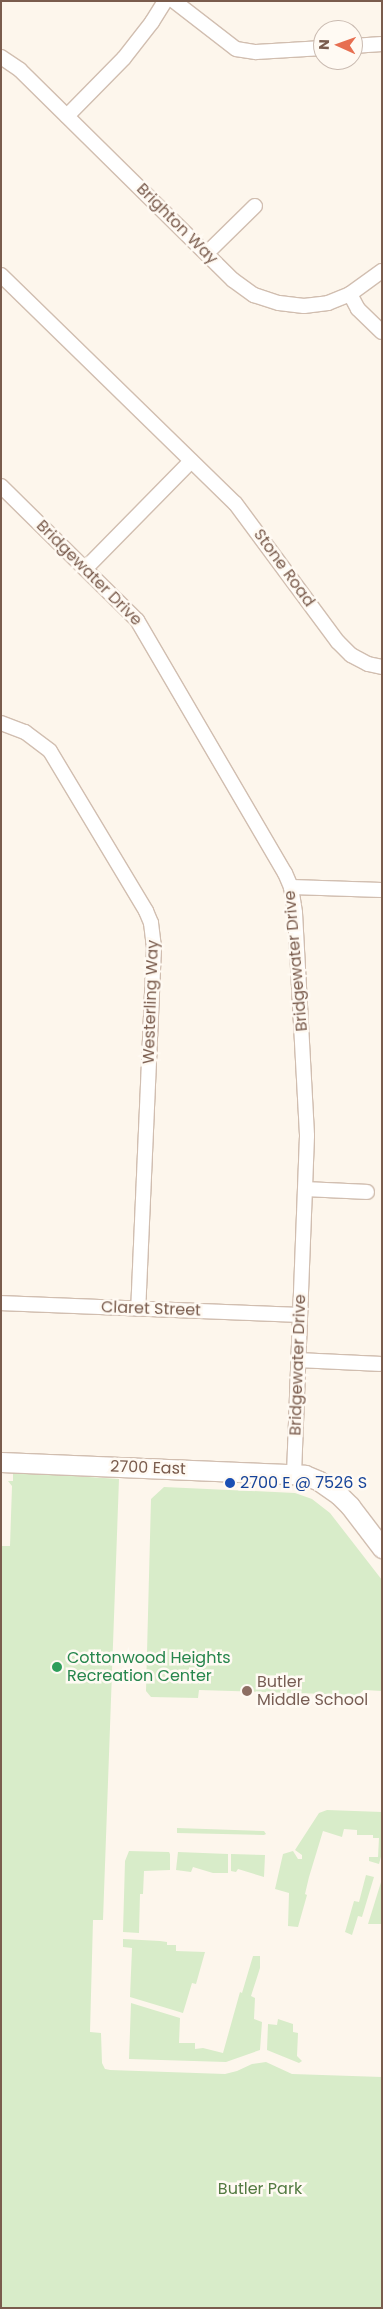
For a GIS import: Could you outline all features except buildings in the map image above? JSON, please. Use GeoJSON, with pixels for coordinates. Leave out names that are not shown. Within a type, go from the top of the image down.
{"type":"FeatureCollection","features":[{"type":"Feature","properties":{"kind":"street"},"geometry":{"type":"LineString","coordinates":[[67,116],[124,58],[152,22],[165,1]]}},
{"type":"Feature","properties":{"kind":"street"},"geometry":{"type":"LineString","coordinates":[[174,1],[236,49],[256,52],[313,49]]}},
{"type":"Feature","properties":{"kind":"street"},"geometry":{"type":"LineString","coordinates":[[363,45],[382,44]]}},
{"type":"Feature","properties":{"kind":"street","name":"Brighton Way"},"geometry":{"type":"LineString","coordinates":[[1,57],[20,70],[233,280],[254,295],[280,304],[304,306],[328,303],[350,294],[382,271]]}},
{"type":"Feature","properties":{"kind":"street"},"geometry":{"type":"LineString","coordinates":[[207,253],[255,206]]}},
{"type":"Feature","properties":{"kind":"street","name":"Stone Road"},"geometry":{"type":"LineString","coordinates":[[1,275],[248,518],[338,642],[351,655],[368,664],[382,667]]}},
{"type":"Feature","properties":{"kind":"street"},"geometry":{"type":"LineString","coordinates":[[350,294],[358,309],[382,332]]}},
{"type":"Feature","properties":{"kind":"street"},"geometry":{"type":"LineString","coordinates":[[86,568],[191,461]]}},
{"type":"Feature","properties":{"kind":"street","name":"Bridgewater Drive"},"geometry":{"type":"LineString","coordinates":[[1,486],[128,609],[145,631],[285,872],[291,887],[295,912],[307,1096],[306,1189],[294,1474]]}},
{"type":"Feature","properties":{"kind":"street","name":"Westerling Way"},"geometry":{"type":"LineString","coordinates":[[1,723],[25,732],[50,750],[142,903],[151,923],[154,947],[138,1308]]}},
{"type":"Feature","properties":{"kind":"street"},"geometry":{"type":"LineString","coordinates":[[291,887],[382,890]]}},
{"type":"Feature","properties":{"kind":"street"},"geometry":{"type":"LineString","coordinates":[[306,1189],[367,1192]]}},
{"type":"Feature","properties":{"kind":"street","name":"Claret Street"},"geometry":{"type":"LineString","coordinates":[[1,1303],[300,1315]]}},
{"type":"Feature","properties":{"kind":"street"},"geometry":{"type":"LineString","coordinates":[[299,1360],[380,1364]]}},
{"type":"Feature","properties":{"kind":"street","name":"2700 East"},"geometry":{"type":"LineString","coordinates":[[1,1462],[294,1474],[312,1477],[339,1494],[382,1548]]}},
{"type":"Feature","properties":{"kind":"green space","name":"Butler Park"},"geometry":{"type":"Polygon","coordinates":[[[13,1472],[119,1479],[103,1920],[93,1920],[90,2032],[101,2033],[102,2063],[105,2069],[110,2070],[225,2074],[252,2064],[266,2062],[292,2074],[382,2077],[382,2308],[1,2308],[1,1546],[10,1546],[12,1486],[8,1481],[13,1481],[13,1472]]]}},
{"type":"Feature","properties":{"kind":"green space"},"geometry":{"type":"Polygon","coordinates":[[[164,1487],[295,1493],[312,1499],[330,1513],[382,1580],[382,1691],[364,1690],[358,1695],[199,1690],[198,1698],[151,1697],[146,1691],[151,1499],[164,1487]]]}},
{"type":"Feature","properties":{"kind":"green space"},"geometry":{"type":"Polygon","coordinates":[[[327,1810],[382,1812],[382,1853],[379,1864],[369,1861],[369,1857],[378,1857],[379,1838],[373,1838],[373,1835],[357,1835],[357,1830],[344,1829],[342,1837],[323,1831],[309,1877],[305,1894],[307,1895],[298,1927],[288,1926],[289,1893],[275,1889],[283,1854],[293,1851],[298,1859],[302,1859],[302,1855],[295,1850],[319,1813],[327,1810]]]}},
{"type":"Feature","properties":{"kind":"green space"},"geometry":{"type":"Polygon","coordinates":[[[177,1828],[264,1831],[266,1834],[177,1833],[177,1828]]]}},
{"type":"Feature","properties":{"kind":"green space"},"geometry":{"type":"Polygon","coordinates":[[[129,1851],[169,1852],[170,1854],[170,1870],[144,1871],[143,1894],[140,1894],[139,1933],[123,1932],[125,1861],[129,1851]]]}},
{"type":"Feature","properties":{"kind":"green space"},"geometry":{"type":"Polygon","coordinates":[[[178,1852],[228,1854],[228,1873],[213,1873],[193,1867],[191,1872],[176,1870],[178,1852]]]}},
{"type":"Feature","properties":{"kind":"green space"},"geometry":{"type":"Polygon","coordinates":[[[231,1854],[265,1855],[264,1877],[238,1869],[236,1872],[231,1871],[231,1854]]]}},
{"type":"Feature","properties":{"kind":"green space"},"geometry":{"type":"Polygon","coordinates":[[[366,1875],[374,1877],[362,1917],[358,1916],[352,1935],[345,1932],[354,1901],[359,1902],[366,1875]]]}},
{"type":"Feature","properties":{"kind":"green space"},"geometry":{"type":"Polygon","coordinates":[[[382,1879],[382,1924],[368,1924],[382,1879]]]}},
{"type":"Feature","properties":{"kind":"green space"},"geometry":{"type":"Polygon","coordinates":[[[123,1939],[167,1942],[167,1945],[176,1945],[176,1951],[205,1952],[196,1984],[192,1983],[183,2013],[130,1997],[132,1948],[123,1947],[123,1939]]]}},
{"type":"Feature","properties":{"kind":"green space"},"geometry":{"type":"Polygon","coordinates":[[[253,1956],[260,1956],[260,1968],[251,1996],[255,1998],[254,2019],[262,2022],[260,2050],[226,2062],[129,2059],[131,2003],[180,2018],[179,2043],[195,2043],[195,2049],[203,2048],[223,2053],[240,1992],[242,1993],[253,1956]]]}},
{"type":"Feature","properties":{"kind":"green space"},"geometry":{"type":"Polygon","coordinates":[[[278,2019],[293,2024],[293,2032],[298,2033],[297,2056],[302,2061],[299,2063],[267,2050],[268,2024],[277,2025],[278,2019]]]}},
{"type":"Feature","properties":{"kind":"place","name":"2700 E @ 7526 S"},"geometry":{"type":"Point","coordinates":[230,1483]}},
{"type":"Feature","properties":{"kind":"place","name":"Cottonwood Heights Recreation Center"},"geometry":{"type":"Point","coordinates":[57,1667]}},
{"type":"Feature","properties":{"kind":"place","name":"Butler Middle School"},"geometry":{"type":"Point","coordinates":[247,1691]}}]}
